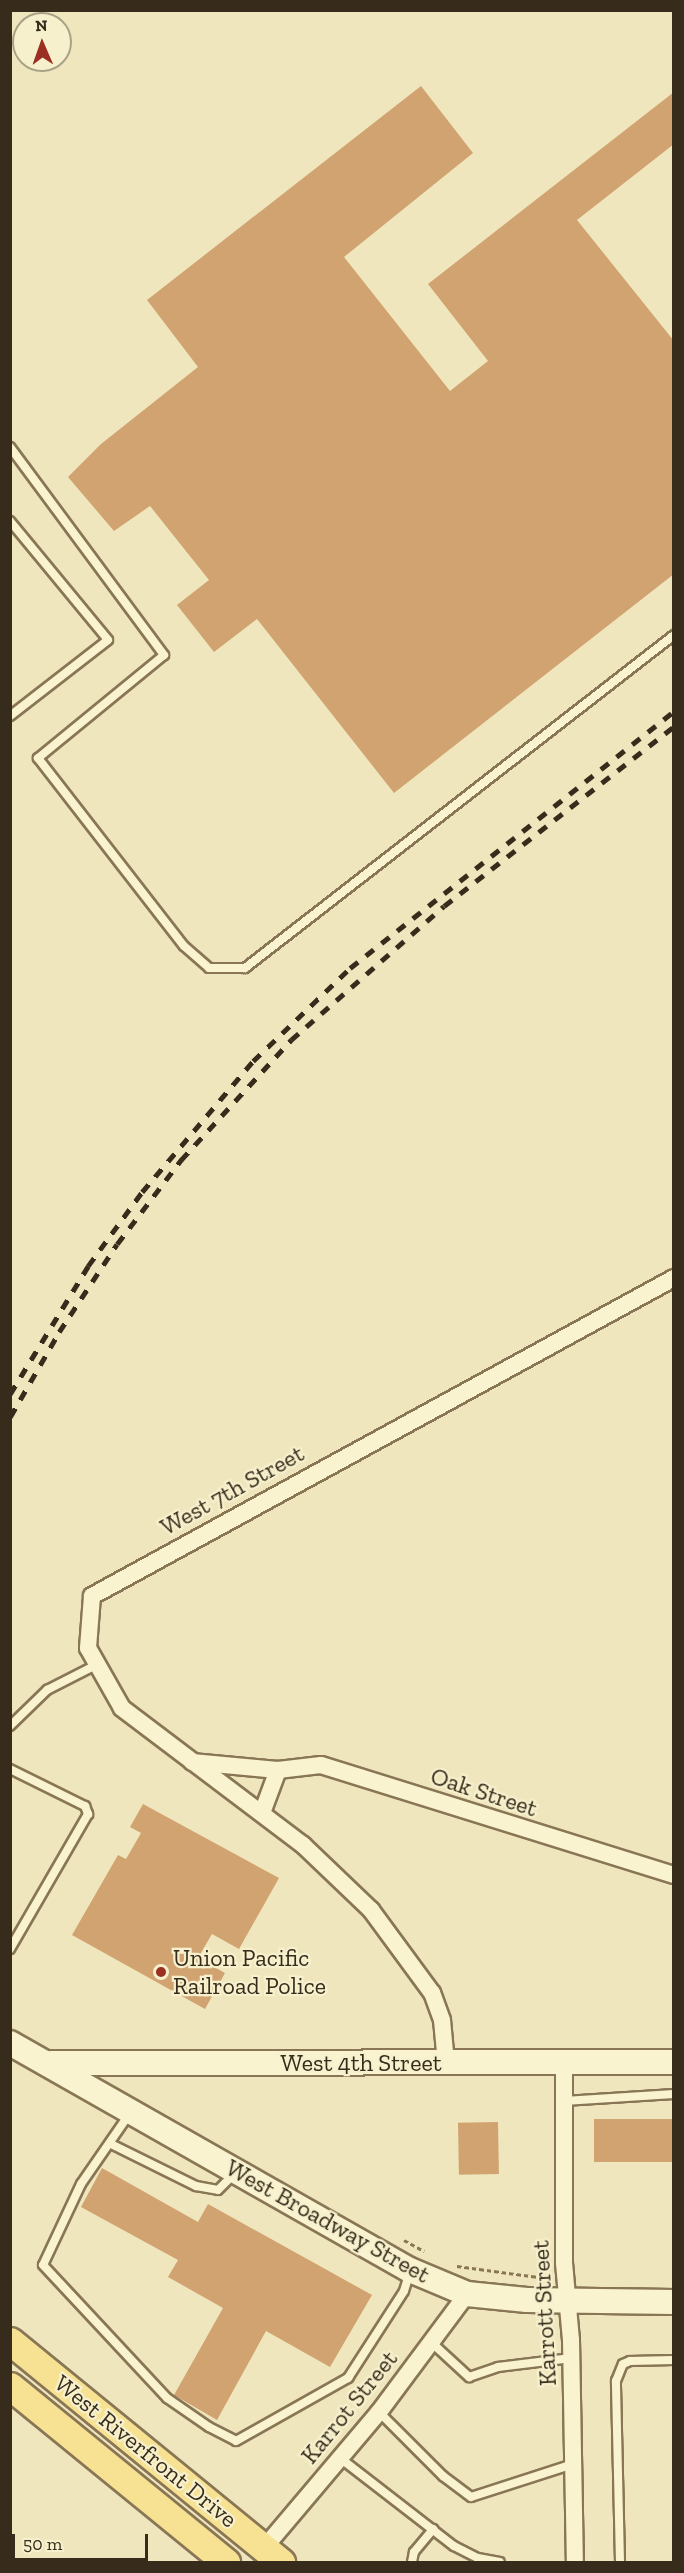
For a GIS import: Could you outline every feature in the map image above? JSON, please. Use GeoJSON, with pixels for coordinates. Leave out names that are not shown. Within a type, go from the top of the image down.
{"type":"FeatureCollection","features":[{"type":"Feature","properties":{"kind":"main road","name":"West Broadway Street"},"geometry":{"type":"LineString","coordinates":[[10,2043],[49,2063],[410,2270],[467,2294],[527,2300],[567,2290],[674,2302]]}},
{"type":"Feature","properties":{"kind":"main road","name":"West 4th Street"},"geometry":{"type":"LineString","coordinates":[[49,2063],[674,2062]]}},
{"type":"Feature","properties":{"kind":"main road","name":"West Riverfront Drive"},"geometry":{"type":"LineString","coordinates":[[10,2341],[266,2558]]}},
{"type":"Feature","properties":{"kind":"main road"},"geometry":{"type":"LineString","coordinates":[[10,2386],[226,2562]]}},
{"type":"Feature","properties":{"kind":"street","name":"West 7th Street"},"geometry":{"type":"LineString","coordinates":[[262,1813],[122,1708],[96,1665],[86,1640],[92,1596],[674,1278]]}},
{"type":"Feature","properties":{"kind":"street","name":"Oak Street"},"geometry":{"type":"LineString","coordinates":[[192,1762],[278,1770],[321,1765],[674,1875]]}},
{"type":"Feature","properties":{"kind":"street"},"geometry":{"type":"LineString","coordinates":[[278,1770],[262,1813],[339,1876],[392,1936],[438,2007],[446,2063]]}},
{"type":"Feature","properties":{"kind":"street","name":"Karrott Street"},"geometry":{"type":"LineString","coordinates":[[564,2062],[567,2290],[571,2358],[575,2562]]}},
{"type":"Feature","properties":{"kind":"street","name":"Karrot Street"},"geometry":{"type":"LineString","coordinates":[[266,2558],[467,2294]]}},
{"type":"Feature","properties":{"kind":"lane"},"geometry":{"type":"LineString","coordinates":[[10,447],[164,656],[38,758],[184,946],[209,968],[245,968],[674,635]]}},
{"type":"Feature","properties":{"kind":"lane"},"geometry":{"type":"LineString","coordinates":[[10,521],[108,640],[10,716]]}},
{"type":"Feature","properties":{"kind":"lane"},"geometry":{"type":"LineString","coordinates":[[10,1725],[47,1690],[96,1665]]}},
{"type":"Feature","properties":{"kind":"lane"},"geometry":{"type":"LineString","coordinates":[[10,1769],[85,1806],[88,1814],[10,1949]]}},
{"type":"Feature","properties":{"kind":"lane"},"geometry":{"type":"LineString","coordinates":[[564,2101],[674,2094]]}},
{"type":"Feature","properties":{"kind":"lane"},"geometry":{"type":"LineString","coordinates":[[131,2110],[111,2144],[81,2184],[43,2265],[167,2398],[236,2441],[348,2378],[404,2291],[410,2270]]}},
{"type":"Feature","properties":{"kind":"lane"},"geometry":{"type":"LineString","coordinates":[[111,2144],[196,2186],[218,2190],[236,2170]]}},
{"type":"Feature","properties":{"kind":"lane"},"geometry":{"type":"LineString","coordinates":[[430,2342],[462,2366],[469,2377],[498,2367],[571,2358]]}},
{"type":"Feature","properties":{"kind":"lane"},"geometry":{"type":"LineString","coordinates":[[620,2562],[616,2381],[623,2364],[630,2361],[674,2360]]}},
{"type":"Feature","properties":{"kind":"lane"},"geometry":{"type":"LineString","coordinates":[[379,2412],[443,2476],[471,2497],[573,2464]]}},
{"type":"Feature","properties":{"kind":"lane"},"geometry":{"type":"LineString","coordinates":[[340,2458],[454,2546],[482,2561],[500,2562]]}},
{"type":"Feature","properties":{"kind":"lane"},"geometry":{"type":"LineString","coordinates":[[412,2562],[414,2552],[433,2529]]}},
{"type":"Feature","properties":{"kind":"path"},"geometry":{"type":"LineString","coordinates":[[397,2236],[428,2253]]}},
{"type":"Feature","properties":{"kind":"path"},"geometry":{"type":"LineString","coordinates":[[448,2265],[567,2290]]}},
{"type":"Feature","properties":{"kind":"building"},"geometry":{"type":"Polygon","coordinates":[[[421,86],[473,153],[344,257],[450,391],[488,361],[428,284],[674,92],[674,144],[577,220],[674,341],[674,574],[394,793],[257,619],[214,652],[177,605],[209,580],[150,506],[114,531],[68,477],[101,444],[198,367],[147,300],[421,86]]]}},
{"type":"Feature","properties":{"kind":"building"},"geometry":{"type":"Polygon","coordinates":[[[143,1804],[279,1878],[239,1949],[212,1934],[198,1958],[225,1973],[205,2009],[72,1935],[118,1855],[126,1859],[141,1833],[130,1827],[143,1804]]]}},
{"type":"Feature","properties":{"kind":"building"},"geometry":{"type":"Polygon","coordinates":[[[594,2119],[674,2119],[674,2162],[594,2162],[594,2119]]]}},
{"type":"Feature","properties":{"kind":"building"},"geometry":{"type":"Polygon","coordinates":[[[498,2122],[499,2174],[459,2175],[458,2123],[498,2122]]]}},
{"type":"Feature","properties":{"kind":"building"},"geometry":{"type":"Polygon","coordinates":[[[102,2168],[198,2222],[208,2204],[372,2295],[330,2367],[266,2331],[217,2420],[174,2395],[223,2308],[168,2277],[178,2260],[81,2207],[102,2168]]]}},
{"type":"Feature","properties":{"kind":"railway"},"geometry":{"type":"LineString","coordinates":[[10,1394],[88,1266],[142,1192],[253,1061],[350,968],[674,711]]}},
{"type":"Feature","properties":{"kind":"railway"},"geometry":{"type":"LineString","coordinates":[[10,1417],[59,1332],[117,1244],[181,1160],[291,1040],[444,906],[674,726]]}},
{"type":"Feature","properties":{"kind":"place","name":"Union Pacific Railroad Police"},"geometry":{"type":"Point","coordinates":[161,1972]}}]}
